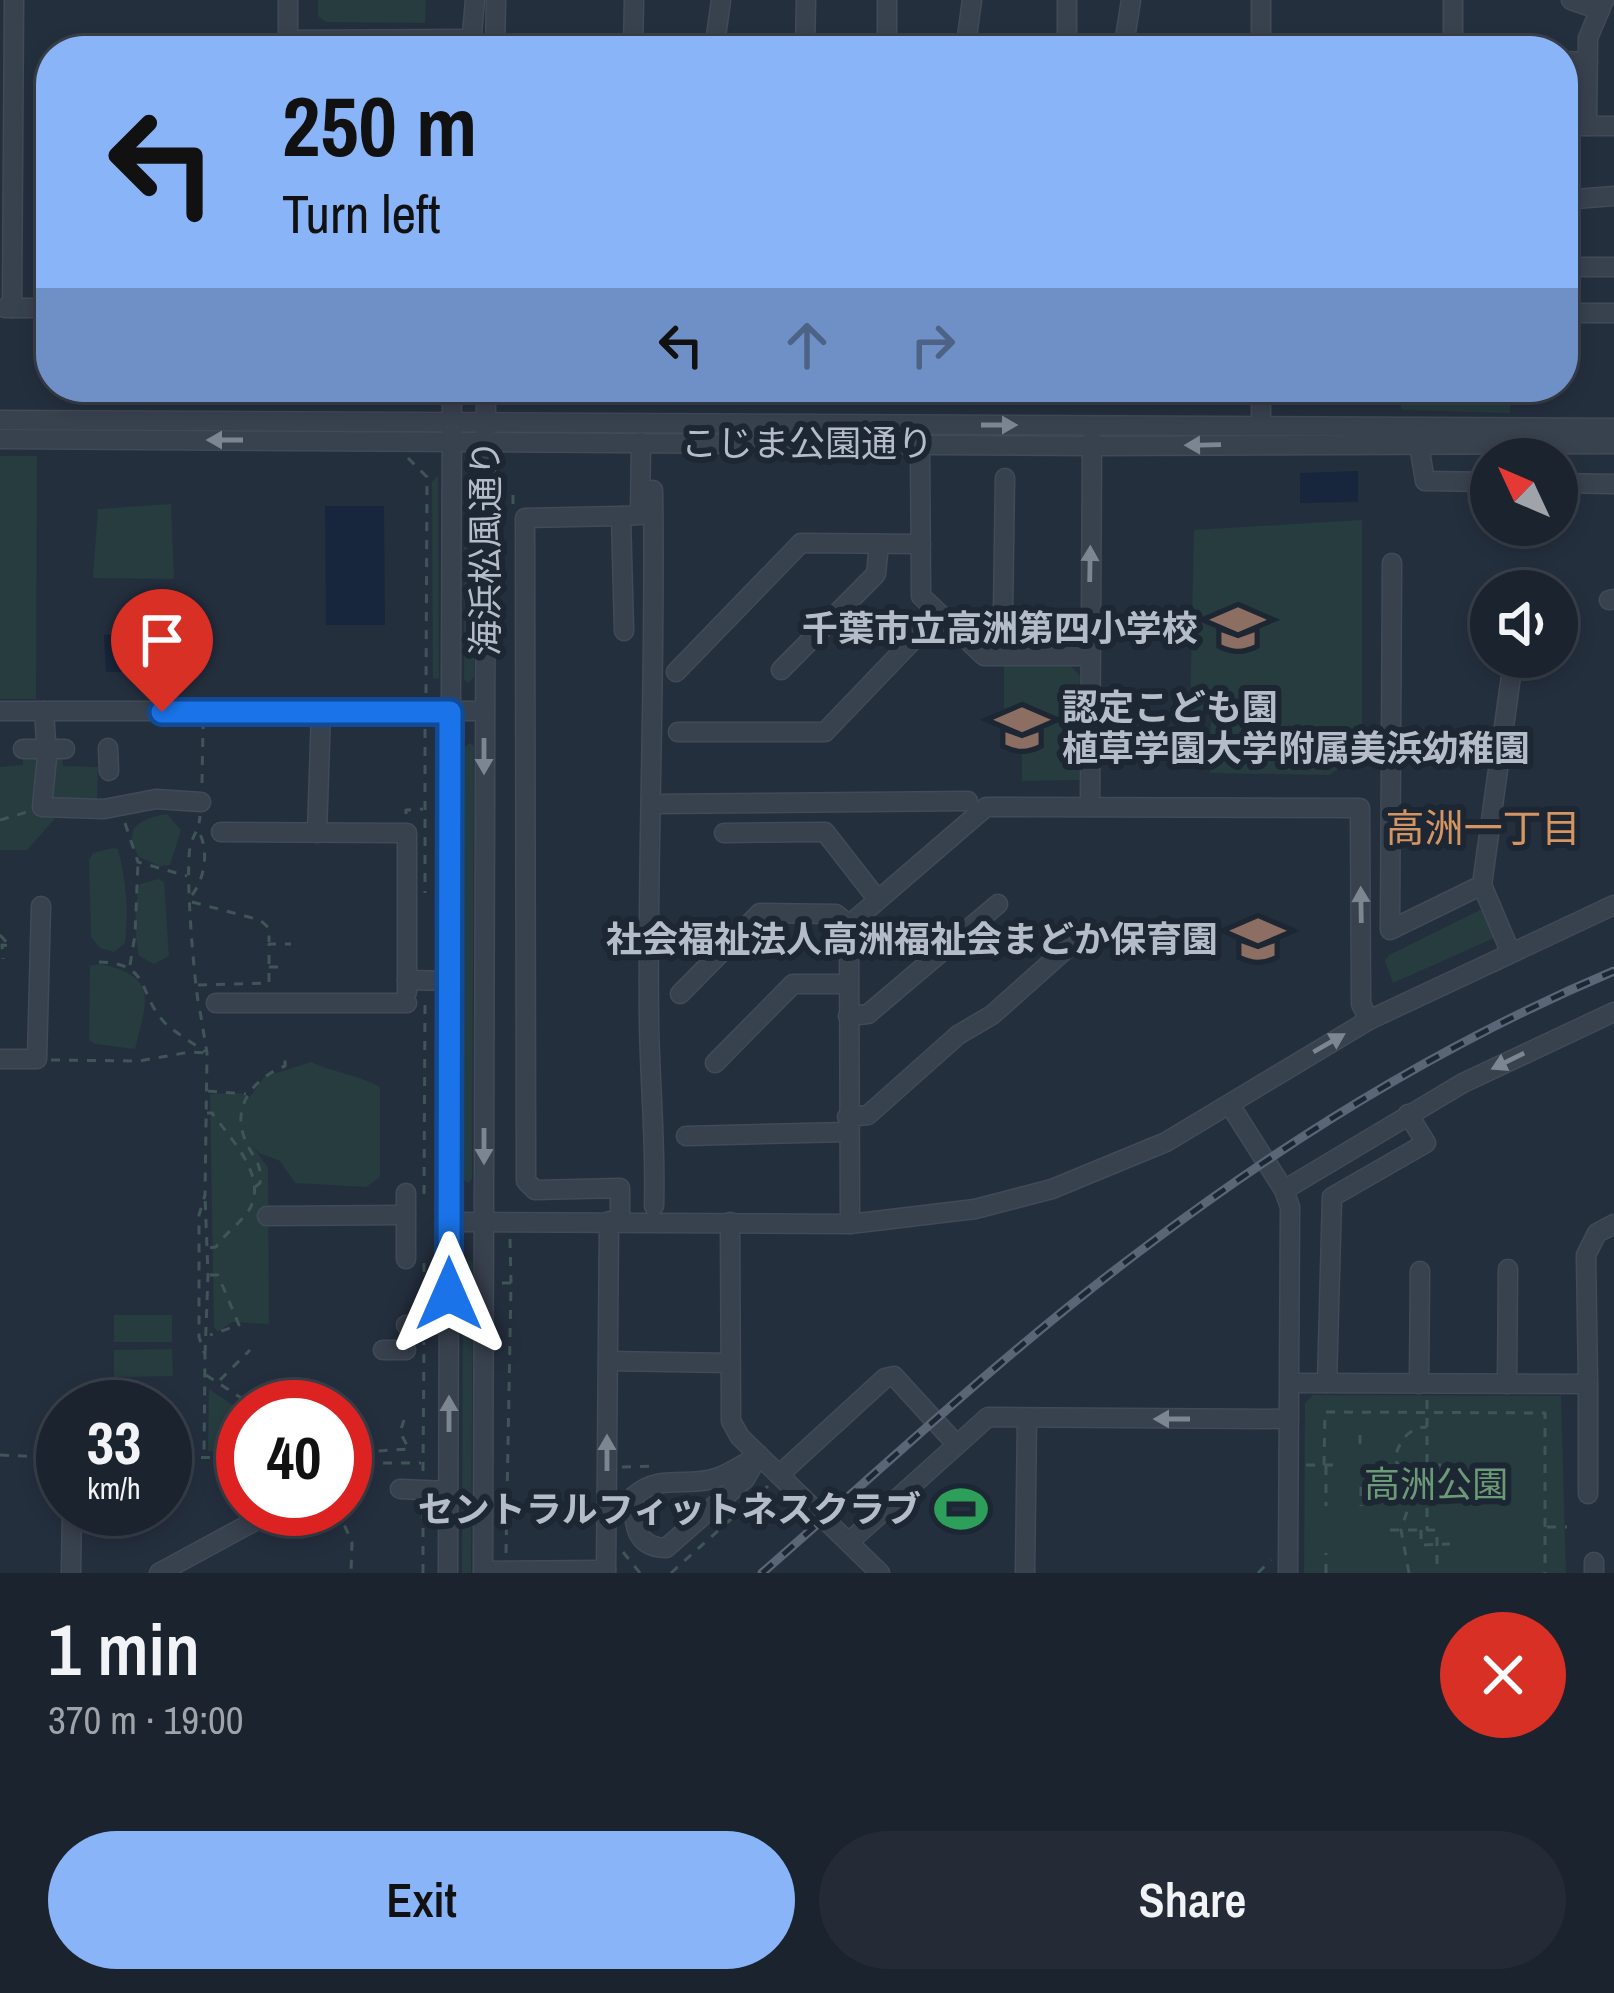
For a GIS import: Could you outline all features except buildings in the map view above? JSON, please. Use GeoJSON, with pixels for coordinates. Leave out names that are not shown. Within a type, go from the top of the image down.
{"type":"FeatureCollection","features":[{"type":"Feature","properties":{"kind":"street"},"geometry":{"type":"LineString","coordinates":[[6,308],[14,0]]}},
{"type":"Feature","properties":{"kind":"street"},"geometry":{"type":"LineString","coordinates":[[288,0],[288,36]]}},
{"type":"Feature","properties":{"kind":"street"},"geometry":{"type":"LineString","coordinates":[[472,36],[475,0]]}},
{"type":"Feature","properties":{"kind":"street"},"geometry":{"type":"LineString","coordinates":[[495,36],[496,0]]}},
{"type":"Feature","properties":{"kind":"street"},"geometry":{"type":"LineString","coordinates":[[633,36],[634,0]]}},
{"type":"Feature","properties":{"kind":"street"},"geometry":{"type":"LineString","coordinates":[[716,36],[721,0]]}},
{"type":"Feature","properties":{"kind":"street"},"geometry":{"type":"LineString","coordinates":[[806,0],[806,36]]}},
{"type":"Feature","properties":{"kind":"street"},"geometry":{"type":"LineString","coordinates":[[887,0],[887,36]]}},
{"type":"Feature","properties":{"kind":"street"},"geometry":{"type":"LineString","coordinates":[[967,36],[972,0]]}},
{"type":"Feature","properties":{"kind":"street"},"geometry":{"type":"LineString","coordinates":[[1067,0],[1067,36]]}},
{"type":"Feature","properties":{"kind":"street"},"geometry":{"type":"LineString","coordinates":[[1125,36],[1131,0]]}},
{"type":"Feature","properties":{"kind":"street"},"geometry":{"type":"LineString","coordinates":[[1261,0],[1261,36]]}},
{"type":"Feature","properties":{"kind":"street"},"geometry":{"type":"LineString","coordinates":[[1453,36],[1454,0]]}},
{"type":"Feature","properties":{"kind":"street"},"geometry":{"type":"LineString","coordinates":[[1571,0],[1602,5],[1588,38],[1587,126]]}},
{"type":"Feature","properties":{"kind":"street"},"geometry":{"type":"LineString","coordinates":[[1578,62],[1588,62]]}},
{"type":"Feature","properties":{"kind":"street"},"geometry":{"type":"LineString","coordinates":[[1578,126],[1614,126]]}},
{"type":"Feature","properties":{"kind":"street"},"geometry":{"type":"LineString","coordinates":[[1578,199],[1614,196]]}},
{"type":"Feature","properties":{"kind":"street"},"geometry":{"type":"LineString","coordinates":[[1578,267],[1614,268]]}},
{"type":"Feature","properties":{"kind":"street"},"geometry":{"type":"LineString","coordinates":[[1578,313],[1614,313]]}},
{"type":"Feature","properties":{"kind":"street","name":"海浜松風通り"},"geometry":{"type":"LineString","coordinates":[[448,1573],[452,402]]}},
{"type":"Feature","properties":{"kind":"street","name":"海浜松風通り"},"geometry":{"type":"LineString","coordinates":[[483,1572],[487,402]]}},
{"type":"Feature","properties":{"kind":"street"},"geometry":{"type":"LineString","coordinates":[[1261,402],[1261,426]]}},
{"type":"Feature","properties":{"kind":"street","name":"こじま公園通り"},"geometry":{"type":"LineString","coordinates":[[0,420],[451,432]]}},
{"type":"Feature","properties":{"kind":"street"},"geometry":{"type":"LineString","coordinates":[[1090,807],[1092,425]]}},
{"type":"Feature","properties":{"kind":"street","name":"こじま公園通り"},"geometry":{"type":"LineString","coordinates":[[0,439],[1092,425],[1261,426],[1614,444]]}},
{"type":"Feature","properties":{"kind":"street","name":"こじま公園通り"},"geometry":{"type":"LineString","coordinates":[[486,432],[641,442],[1091,446],[1614,428]]}},
{"type":"Feature","properties":{"kind":"street"},"geometry":{"type":"LineString","coordinates":[[1417,435],[1425,482],[1470,482]]}},
{"type":"Feature","properties":{"kind":"street"},"geometry":{"type":"LineString","coordinates":[[483,1572],[606,1572],[608,1361],[614,1221],[620,1188],[535,1190],[526,1181],[525,518],[640,515],[641,442]]}},
{"type":"Feature","properties":{"kind":"street"},"geometry":{"type":"LineString","coordinates":[[920,444],[921,596],[985,656],[1090,656]]}},
{"type":"Feature","properties":{"kind":"street"},"geometry":{"type":"LineString","coordinates":[[973,645],[1003,614],[1006,478]]}},
{"type":"Feature","properties":{"kind":"street"},"geometry":{"type":"LineString","coordinates":[[1578,483],[1614,484]]}},
{"type":"Feature","properties":{"kind":"street"},"geometry":{"type":"LineString","coordinates":[[653,490],[656,650],[649,1026],[656,1135],[654,1206]]}},
{"type":"Feature","properties":{"kind":"street"},"geometry":{"type":"LineString","coordinates":[[621,516],[624,631]]}},
{"type":"Feature","properties":{"kind":"street"},"geometry":{"type":"LineString","coordinates":[[676,672],[801,543],[921,544]]}},
{"type":"Feature","properties":{"kind":"street"},"geometry":{"type":"LineString","coordinates":[[781,670],[875,574],[879,544]]}},
{"type":"Feature","properties":{"kind":"street"},"geometry":{"type":"LineString","coordinates":[[1392,562],[1390,930],[1482,885]]}},
{"type":"Feature","properties":{"kind":"street"},"geometry":{"type":"LineString","coordinates":[[678,732],[825,732],[939,614]]}},
{"type":"Feature","properties":{"kind":"street"},"geometry":{"type":"LineString","coordinates":[[1510,678],[1482,885],[1510,951]]}},
{"type":"Feature","properties":{"kind":"street"},"geometry":{"type":"LineString","coordinates":[[0,711],[484,711]]}},
{"type":"Feature","properties":{"kind":"street"},"geometry":{"type":"LineString","coordinates":[[44,711],[42,807],[121,806],[156,799],[201,802]]}},
{"type":"Feature","properties":{"kind":"street"},"geometry":{"type":"LineString","coordinates":[[317,833],[321,712]]}},
{"type":"Feature","properties":{"kind":"street"},"geometry":{"type":"LineString","coordinates":[[23,749],[65,748]]}},
{"type":"Feature","properties":{"kind":"street"},"geometry":{"type":"LineString","coordinates":[[108,748],[109,771]]}},
{"type":"Feature","properties":{"kind":"street"},"geometry":{"type":"LineString","coordinates":[[653,804],[968,801]]}},
{"type":"Feature","properties":{"kind":"street"},"geometry":{"type":"LineString","coordinates":[[850,1224],[849,925],[986,807],[1360,808],[1361,1004],[1369,1020]]}},
{"type":"Feature","properties":{"kind":"street"},"geometry":{"type":"LineString","coordinates":[[221,832],[407,833],[411,990]]}},
{"type":"Feature","properties":{"kind":"street"},"geometry":{"type":"LineString","coordinates":[[724,832],[826,832],[878,900]]}},
{"type":"Feature","properties":{"kind":"street"},"geometry":{"type":"LineString","coordinates":[[848,1016],[868,1014],[998,904]]}},
{"type":"Feature","properties":{"kind":"street"},"geometry":{"type":"LineString","coordinates":[[449,1222],[850,1224],[975,1209],[1052,1189],[1166,1142],[1369,1020],[1614,904]]}},
{"type":"Feature","properties":{"kind":"street"},"geometry":{"type":"LineString","coordinates":[[0,1059],[38,1060],[41,906]]}},
{"type":"Feature","properties":{"kind":"street"},"geometry":{"type":"LineString","coordinates":[[680,994],[760,913],[836,914],[849,925]]}},
{"type":"Feature","properties":{"kind":"street"},"geometry":{"type":"LineString","coordinates":[[686,1136],[847,1125],[868,1114],[958,1036],[992,1015],[1083,934]]}},
{"type":"Feature","properties":{"kind":"street"},"geometry":{"type":"LineString","coordinates":[[216,1004],[411,990],[450,981]]}},
{"type":"Feature","properties":{"kind":"street"},"geometry":{"type":"LineString","coordinates":[[715,1064],[793,985],[848,984]]}},
{"type":"Feature","properties":{"kind":"street"},"geometry":{"type":"LineString","coordinates":[[1284,1190],[1463,1083],[1614,1012]]}},
{"type":"Feature","properties":{"kind":"street"},"geometry":{"type":"LineString","coordinates":[[1230,1105],[1290,1207],[1288,1573]]}},
{"type":"Feature","properties":{"kind":"street"},"geometry":{"type":"LineString","coordinates":[[1327,1383],[1332,1197],[1426,1143],[1408,1114]]}},
{"type":"Feature","properties":{"kind":"street"},"geometry":{"type":"LineString","coordinates":[[406,1193],[415,1256]]}},
{"type":"Feature","properties":{"kind":"street"},"geometry":{"type":"LineString","coordinates":[[267,1216],[406,1215]]}},
{"type":"Feature","properties":{"kind":"street"},"geometry":{"type":"LineString","coordinates":[[730,1222],[731,1421],[774,1480],[880,1573]]}},
{"type":"Feature","properties":{"kind":"street"},"geometry":{"type":"LineString","coordinates":[[1588,1494],[1586,1255],[1597,1233],[1614,1223]]}},
{"type":"Feature","properties":{"kind":"street"},"geometry":{"type":"LineString","coordinates":[[1508,1269],[1508,1384]]}},
{"type":"Feature","properties":{"kind":"street"},"geometry":{"type":"LineString","coordinates":[[1420,1271],[1423,1389]]}},
{"type":"Feature","properties":{"kind":"street"},"geometry":{"type":"LineString","coordinates":[[406,1304],[413,1332]]}},
{"type":"Feature","properties":{"kind":"street"},"geometry":{"type":"LineString","coordinates":[[383,1349],[413,1332],[449,1324]]}},
{"type":"Feature","properties":{"kind":"street"},"geometry":{"type":"LineString","coordinates":[[608,1361],[729,1363]]}},
{"type":"Feature","properties":{"kind":"street"},"geometry":{"type":"LineString","coordinates":[[774,1480],[885,1378],[894,1376],[957,1445]]}},
{"type":"Feature","properties":{"kind":"street"},"geometry":{"type":"LineString","coordinates":[[1290,1383],[1423,1389],[1588,1384]]}},
{"type":"Feature","properties":{"kind":"street"},"geometry":{"type":"LineString","coordinates":[[850,1543],[988,1417],[1289,1419]]}},
{"type":"Feature","properties":{"kind":"street"},"geometry":{"type":"LineString","coordinates":[[1025,1573],[1027,1418]]}},
{"type":"Feature","properties":{"kind":"street"},"geometry":{"type":"LineString","coordinates":[[759,1455],[745,1479],[666,1548],[652,1547],[634,1529],[634,1496],[647,1485],[670,1473],[712,1480],[759,1455]]}},
{"type":"Feature","properties":{"kind":"street"},"geometry":{"type":"LineString","coordinates":[[670,1473],[696,1496],[695,1522]]}},
{"type":"Feature","properties":{"kind":"street"},"geometry":{"type":"LineString","coordinates":[[400,1489],[448,1491]]}},
{"type":"Feature","properties":{"kind":"street"},"geometry":{"type":"LineString","coordinates":[[70,1536],[67,1573],[83,1573]]}},
{"type":"Feature","properties":{"kind":"street"},"geometry":{"type":"LineString","coordinates":[[159,1573],[227,1536]]}},
{"type":"Feature","properties":{"kind":"path"},"geometry":{"type":"LineString","coordinates":[[426,693],[427,489]]}},
{"type":"Feature","properties":{"kind":"path"},"geometry":{"type":"LineString","coordinates":[[191,900],[203,875],[204,844],[199,831],[203,721]]}},
{"type":"Feature","properties":{"kind":"path"},"geometry":{"type":"LineString","coordinates":[[425,903],[426,731]]}},
{"type":"Feature","properties":{"kind":"path"},"geometry":{"type":"LineString","coordinates":[[121,806],[138,862],[130,967]]}},
{"type":"Feature","properties":{"kind":"path"},"geometry":{"type":"LineString","coordinates":[[0,820],[42,807]]}},
{"type":"Feature","properties":{"kind":"path"},"geometry":{"type":"LineString","coordinates":[[199,831],[190,844],[189,877],[195,986],[207,1053],[204,1456]]}},
{"type":"Feature","properties":{"kind":"path"},"geometry":{"type":"LineString","coordinates":[[138,862],[189,877]]}},
{"type":"Feature","properties":{"kind":"path"},"geometry":{"type":"LineString","coordinates":[[191,900],[260,920],[269,928],[269,982],[195,986]]}},
{"type":"Feature","properties":{"kind":"path"},"geometry":{"type":"LineString","coordinates":[[0,934],[10,946],[2,945],[3,959]]}},
{"type":"Feature","properties":{"kind":"path"},"geometry":{"type":"LineString","coordinates":[[269,944],[291,944]]}},
{"type":"Feature","properties":{"kind":"path"},"geometry":{"type":"LineString","coordinates":[[99,962],[130,967],[167,1025],[207,1053]]}},
{"type":"Feature","properties":{"kind":"path"},"geometry":{"type":"LineString","coordinates":[[269,968],[285,967]]}},
{"type":"Feature","properties":{"kind":"path"},"geometry":{"type":"LineString","coordinates":[[411,990],[424,1167]]}},
{"type":"Feature","properties":{"kind":"path"},"geometry":{"type":"LineString","coordinates":[[38,1060],[140,1061],[207,1053]]}},
{"type":"Feature","properties":{"kind":"path"},"geometry":{"type":"LineString","coordinates":[[254,1187],[260,1183],[261,1168],[243,1135],[247,1095],[258,1081],[285,1066],[285,1057]]}},
{"type":"Feature","properties":{"kind":"path"},"geometry":{"type":"LineString","coordinates":[[206,1091],[247,1095]]}},
{"type":"Feature","properties":{"kind":"path"},"geometry":{"type":"LineString","coordinates":[[206,1112],[212,1113],[250,1166],[254,1187],[248,1210],[216,1247],[208,1247]]}},
{"type":"Feature","properties":{"kind":"path"},"geometry":{"type":"LineString","coordinates":[[205,1195],[200,1215],[199,1337],[205,1355]]}},
{"type":"Feature","properties":{"kind":"path"},"geometry":{"type":"LineString","coordinates":[[500,1253],[510,1238],[523,1234]]}},
{"type":"Feature","properties":{"kind":"path"},"geometry":{"type":"LineString","coordinates":[[506,1561],[510,1238]]}},
{"type":"Feature","properties":{"kind":"path"},"geometry":{"type":"LineString","coordinates":[[415,1256],[413,1332],[423,1478]]}},
{"type":"Feature","properties":{"kind":"path"},"geometry":{"type":"LineString","coordinates":[[208,1275],[218,1275],[238,1325],[208,1335]]}},
{"type":"Feature","properties":{"kind":"path"},"geometry":{"type":"LineString","coordinates":[[497,1283],[511,1282]]}},
{"type":"Feature","properties":{"kind":"path"},"geometry":{"type":"LineString","coordinates":[[220,1380],[250,1350]]}},
{"type":"Feature","properties":{"kind":"path"},"geometry":{"type":"LineString","coordinates":[[205,1375],[216,1381]]}},
{"type":"Feature","properties":{"kind":"path"},"geometry":{"type":"LineString","coordinates":[[1423,1389],[1427,1499],[1421,1545],[1450,1544]]}},
{"type":"Feature","properties":{"kind":"path"},"geometry":{"type":"LineString","coordinates":[[1326,1506],[1325,1412],[1545,1413],[1545,1573]]}},
{"type":"Feature","properties":{"kind":"path"},"geometry":{"type":"LineString","coordinates":[[404,1420],[400,1432],[411,1463]]}},
{"type":"Feature","properties":{"kind":"path"},"geometry":{"type":"LineString","coordinates":[[1408,1573],[1401,1530],[1411,1498],[1395,1465],[1395,1453],[1414,1429],[1427,1427]]}},
{"type":"Feature","properties":{"kind":"path"},"geometry":{"type":"LineString","coordinates":[[1360,1431],[1360,1444]]}},
{"type":"Feature","properties":{"kind":"path"},"geometry":{"type":"LineString","coordinates":[[372,1451],[409,1449],[423,1460]]}},
{"type":"Feature","properties":{"kind":"path"},"geometry":{"type":"LineString","coordinates":[[0,1455],[36,1457]]}},
{"type":"Feature","properties":{"kind":"path"},"geometry":{"type":"LineString","coordinates":[[192,1456],[216,1457]]}},
{"type":"Feature","properties":{"kind":"path"},"geometry":{"type":"LineString","coordinates":[[372,1462],[423,1460]]}},
{"type":"Feature","properties":{"kind":"path"},"geometry":{"type":"LineString","coordinates":[[616,1461],[620,1467],[670,1473]]}},
{"type":"Feature","properties":{"kind":"path"},"geometry":{"type":"LineString","coordinates":[[1305,1465],[1342,1465]]}},
{"type":"Feature","properties":{"kind":"path"},"geometry":{"type":"LineString","coordinates":[[1381,1465],[1441,1465]]}},
{"type":"Feature","properties":{"kind":"path"},"geometry":{"type":"LineString","coordinates":[[671,1573],[774,1480]]}},
{"type":"Feature","properties":{"kind":"path"},"geometry":{"type":"LineString","coordinates":[[1360,1487],[1361,1506]]}},
{"type":"Feature","properties":{"kind":"path"},"geometry":{"type":"LineString","coordinates":[[1411,1498],[1427,1499]]}},
{"type":"Feature","properties":{"kind":"path"},"geometry":{"type":"LineString","coordinates":[[423,1499],[423,1573]]}},
{"type":"Feature","properties":{"kind":"path"},"geometry":{"type":"LineString","coordinates":[[1545,1527],[1567,1527]]}},
{"type":"Feature","properties":{"kind":"path"},"geometry":{"type":"LineString","coordinates":[[1390,1530],[1438,1530],[1437,1573]]}},
{"type":"Feature","properties":{"kind":"path"},"geometry":{"type":"LineString","coordinates":[[349,1536],[351,1573]]}},
{"type":"Feature","properties":{"kind":"path"},"geometry":{"type":"LineString","coordinates":[[1326,1553],[1326,1573]]}},
{"type":"Feature","properties":{"kind":"path"},"geometry":{"type":"LineString","coordinates":[[1258,1573],[1273,1554]]}},
{"type":"Feature","properties":{"kind":"green space"},"geometry":{"type":"Polygon","coordinates":[[[318,0],[426,0],[425,23],[326,22],[318,16],[318,0]]]}},
{"type":"Feature","properties":{"kind":"green space"},"geometry":{"type":"Polygon","coordinates":[[[317,402],[405,402],[403,404],[317,402]]]}},
{"type":"Feature","properties":{"kind":"green space"},"geometry":{"type":"Polygon","coordinates":[[[1401,402],[1510,402],[1510,413],[1401,410],[1401,402]]]}},
{"type":"Feature","properties":{"kind":"green space"},"geometry":{"type":"Polygon","coordinates":[[[0,456],[37,456],[36,699],[0,699],[0,456]]]}},
{"type":"Feature","properties":{"kind":"green space"},"geometry":{"type":"Polygon","coordinates":[[[438,476],[439,678],[433,679],[432,482],[438,476]]]}},
{"type":"Feature","properties":{"kind":"green space"},"geometry":{"type":"Polygon","coordinates":[[[465,476],[475,476],[474,677],[468,683],[464,679],[465,476]]]}},
{"type":"Feature","properties":{"kind":"green space"},"geometry":{"type":"Polygon","coordinates":[[[171,504],[174,579],[93,578],[98,509],[171,504]]]}},
{"type":"Feature","properties":{"kind":"green space"},"geometry":{"type":"Polygon","coordinates":[[[1362,520],[1362,729],[1348,762],[1329,775],[1210,773],[1211,714],[1190,712],[1194,530],[1362,520]]]}},
{"type":"Feature","properties":{"kind":"green space"},"geometry":{"type":"Polygon","coordinates":[[[1004,664],[1069,664],[1080,676],[1079,705],[1073,707],[1073,744],[1082,750],[1080,780],[1022,781],[1022,751],[1004,751],[1004,664]]]}},
{"type":"Feature","properties":{"kind":"green space"},"geometry":{"type":"Polygon","coordinates":[[[474,746],[472,1179],[468,1183],[463,1179],[465,747],[474,746]]]}},
{"type":"Feature","properties":{"kind":"green space"},"geometry":{"type":"Polygon","coordinates":[[[23,755],[62,756],[63,766],[98,767],[97,799],[89,814],[58,815],[27,850],[0,850],[0,767],[23,765],[23,755]]]}},
{"type":"Feature","properties":{"kind":"green space"},"geometry":{"type":"Polygon","coordinates":[[[167,814],[181,830],[170,865],[160,866],[139,857],[132,838],[141,822],[167,814]]]}},
{"type":"Feature","properties":{"kind":"green space"},"geometry":{"type":"Polygon","coordinates":[[[118,849],[121,861],[127,907],[125,943],[114,952],[100,948],[91,937],[89,860],[93,853],[118,849]]]}},
{"type":"Feature","properties":{"kind":"green space"},"geometry":{"type":"Polygon","coordinates":[[[164,882],[169,956],[154,964],[139,956],[136,910],[140,884],[164,882]]]}},
{"type":"Feature","properties":{"kind":"green space"},"geometry":{"type":"Polygon","coordinates":[[[1484,908],[1494,938],[1393,983],[1385,961],[1389,955],[1484,908]]]}},
{"type":"Feature","properties":{"kind":"green space"},"geometry":{"type":"Polygon","coordinates":[[[100,964],[132,976],[144,993],[135,1049],[89,1040],[90,966],[100,964]]]}},
{"type":"Feature","properties":{"kind":"green space"},"geometry":{"type":"Polygon","coordinates":[[[311,1062],[380,1087],[380,1177],[366,1187],[295,1183],[280,1161],[252,1145],[268,1168],[269,1324],[232,1322],[218,1332],[214,1327],[210,1094],[241,1093],[249,1098],[264,1077],[311,1062]]]}},
{"type":"Feature","properties":{"kind":"green space"},"geometry":{"type":"Polygon","coordinates":[[[467,1258],[473,1263],[471,1573],[462,1573],[463,1263],[467,1258]]]}},
{"type":"Feature","properties":{"kind":"green space"},"geometry":{"type":"Polygon","coordinates":[[[114,1315],[172,1315],[172,1342],[114,1342],[114,1315]]]}},
{"type":"Feature","properties":{"kind":"green space"},"geometry":{"type":"Polygon","coordinates":[[[172,1349],[173,1376],[114,1377],[114,1350],[172,1349]]]}},
{"type":"Feature","properties":{"kind":"green space"},"geometry":{"type":"Polygon","coordinates":[[[209,1389],[216,1394],[216,1451],[208,1451],[209,1389]]]}},
{"type":"Feature","properties":{"kind":"green space","name":"高洲公園"},"geometry":{"type":"Polygon","coordinates":[[[1313,1395],[1561,1396],[1566,1573],[1304,1573],[1305,1403],[1313,1395]]]}},
{"type":"Feature","properties":{"kind":"water"},"geometry":{"type":"Polygon","coordinates":[[[1358,471],[1358,502],[1300,503],[1300,473],[1358,471]]]}},
{"type":"Feature","properties":{"kind":"water"},"geometry":{"type":"Polygon","coordinates":[[[325,506],[384,506],[385,625],[326,625],[325,506]]]}},
{"type":"Feature","properties":{"kind":"water"},"geometry":{"type":"Polygon","coordinates":[[[158,629],[162,672],[106,672],[104,635],[158,629]]]}},
{"type":"Feature","properties":{"kind":"railway"},"geometry":{"type":"LineString","coordinates":[[762,1573],[1046,1326],[1199,1208],[1370,1095],[1490,1028],[1614,971]]}},
{"type":"Feature","properties":{"kind":"place","name":"千葉市立高洲第四小学校"},"geometry":{"type":"Point","coordinates":[1238,628]}},
{"type":"Feature","properties":{"kind":"place","name":"認定こども園 植草学園大学附属美浜幼稚園"},"geometry":{"type":"Point","coordinates":[1022,728]}},
{"type":"Feature","properties":{"kind":"place","name":"社会福祉法人高洲福祉会まどか保育園"},"geometry":{"type":"Point","coordinates":[1258,939]}},
{"type":"Feature","properties":{"kind":"place","name":"セントラルフィットネスクラブ"},"geometry":{"type":"Point","coordinates":[961,1509]}},
{"type":"Feature","properties":{"kind":"district","name":"高洲一丁目"},"geometry":{"type":"Point","coordinates":[1483,828]}},
{"type":"Feature","properties":{"kind":"route"},"geometry":{"type":"LineString","coordinates":[[162,712],[450,712],[449,1294]]}}]}
